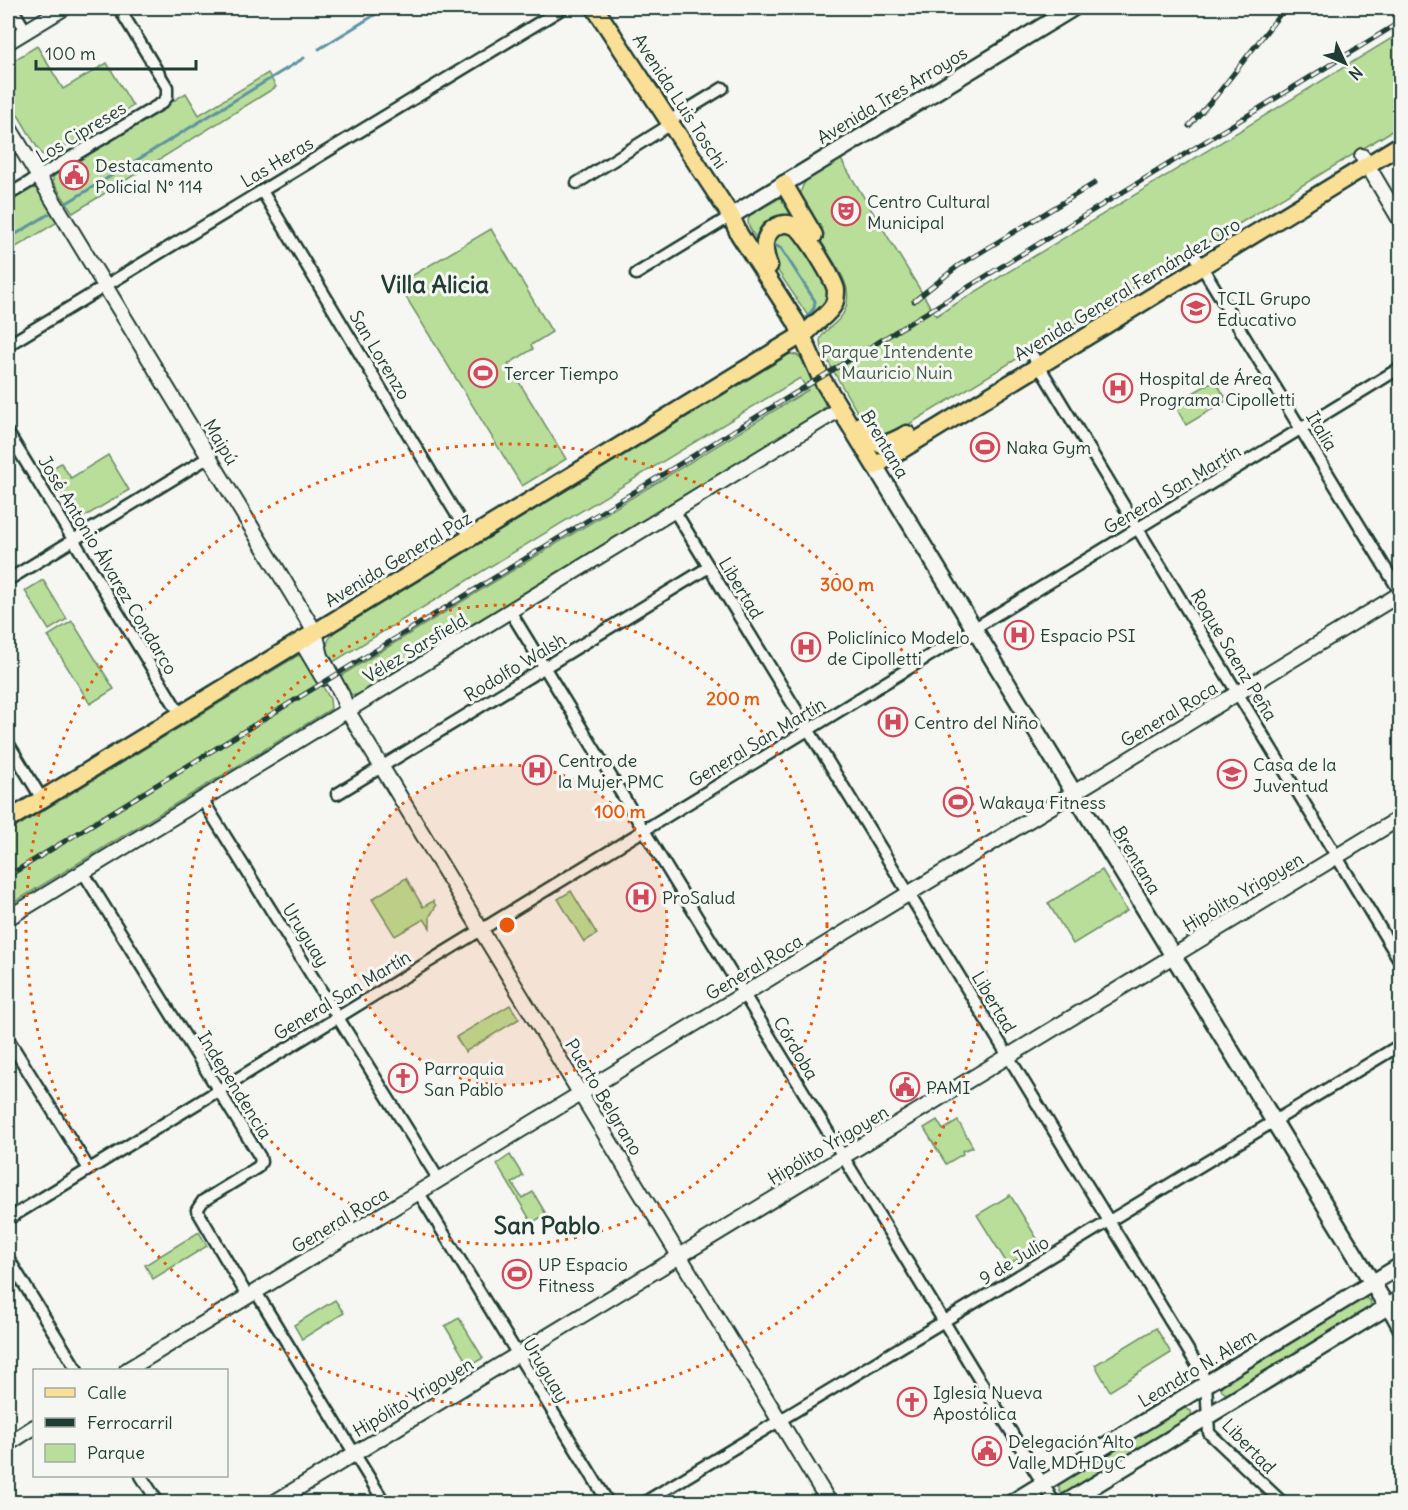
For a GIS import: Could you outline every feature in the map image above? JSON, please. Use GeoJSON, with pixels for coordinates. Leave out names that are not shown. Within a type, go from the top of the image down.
{"type":"FeatureCollection","features":[{"type":"Feature","properties":{"kind":"main road","name":"Avenida Luis Toschi"},"geometry":{"type":"LineString","coordinates":[[595,8],[731,216],[739,234],[805,333],[863,430],[871,441],[877,444]]}},
{"type":"Feature","properties":{"kind":"main road","name":"Avenida Tres Arroyos"},"geometry":{"type":"LineString","coordinates":[[731,216],[1073,8]]}},
{"type":"Feature","properties":{"kind":"main road","name":"Avenida General Fernández Oro"},"geometry":{"type":"LineString","coordinates":[[873,464],[1036,361],[1365,161],[1401,133]]}},
{"type":"Feature","properties":{"kind":"main road","name":"Avenida General Fernández Oro"},"geometry":{"type":"LineString","coordinates":[[1365,161],[1401,145]]}},
{"type":"Feature","properties":{"kind":"main road"},"geometry":{"type":"LineString","coordinates":[[784,184],[844,288],[843,303],[836,318],[824,327],[805,333]]}},
{"type":"Feature","properties":{"kind":"main road","name":"Avenida Luis Toschi"},"geometry":{"type":"LineString","coordinates":[[731,216],[744,227],[769,266],[805,333],[820,376],[840,409]]}},
{"type":"Feature","properties":{"kind":"main road"},"geometry":{"type":"LineString","coordinates":[[769,266],[765,250],[768,234],[774,227],[782,224],[798,227],[836,291],[834,304],[830,310],[805,333]]}},
{"type":"Feature","properties":{"kind":"main road","name":"Avenida General Paz"},"geometry":{"type":"LineString","coordinates":[[8,819],[805,333]]}},
{"type":"Feature","properties":{"kind":"main road","name":"Avenida General Fernández Oro"},"geometry":{"type":"LineString","coordinates":[[877,444],[893,442],[980,389],[1036,361]]}},
{"type":"Feature","properties":{"kind":"main road"},"geometry":{"type":"LineString","coordinates":[[873,464],[962,406],[980,389]]}},
{"type":"Feature","properties":{"kind":"main road","name":"Brentana"},"geometry":{"type":"LineString","coordinates":[[840,409],[1387,1308]]}},
{"type":"Feature","properties":{"kind":"main road","name":"Leandro N. Alem"},"geometry":{"type":"LineString","coordinates":[[1013,1503],[1401,1266]]}},
{"type":"Feature","properties":{"kind":"main road"},"geometry":{"type":"LineString","coordinates":[[1067,1503],[1401,1299]]}},
{"type":"Feature","properties":{"kind":"street"},"geometry":{"type":"LineString","coordinates":[[12,8],[26,31]]}},
{"type":"Feature","properties":{"kind":"street"},"geometry":{"type":"LineString","coordinates":[[8,42],[64,8]]}},
{"type":"Feature","properties":{"kind":"street","name":"Los Cipreses"},"geometry":{"type":"LineString","coordinates":[[8,195],[162,103],[168,95],[166,87],[119,8]]}},
{"type":"Feature","properties":{"kind":"street","name":"Las Heras"},"geometry":{"type":"LineString","coordinates":[[8,345],[563,8]]}},
{"type":"Feature","properties":{"kind":"street"},"geometry":{"type":"LineString","coordinates":[[577,183],[723,88]]}},
{"type":"Feature","properties":{"kind":"street","name":"Maipú"},"geometry":{"type":"LineString","coordinates":[[8,126],[209,457],[308,637],[321,656],[342,695],[347,710]]}},
{"type":"Feature","properties":{"kind":"street"},"geometry":{"type":"LineString","coordinates":[[1365,161],[1401,220]]}},
{"type":"Feature","properties":{"kind":"street","name":"San Lorenzo"},"geometry":{"type":"LineString","coordinates":[[262,190],[470,537]]}},
{"type":"Feature","properties":{"kind":"street"},"geometry":{"type":"LineString","coordinates":[[636,274],[731,216]]}},
{"type":"Feature","properties":{"kind":"street","name":"Italia"},"geometry":{"type":"LineString","coordinates":[[1199,262],[1401,593]]}},
{"type":"Feature","properties":{"kind":"street","name":"Roque Saenz Peña"},"geometry":{"type":"LineString","coordinates":[[1036,361],[1401,961]]}},
{"type":"Feature","properties":{"kind":"street","name":"General San Martín"},"geometry":{"type":"LineString","coordinates":[[8,1219],[1401,368]]}},
{"type":"Feature","properties":{"kind":"street","name":"Vélez Sarsfield"},"geometry":{"type":"LineString","coordinates":[[8,918],[840,409]]}},
{"type":"Feature","properties":{"kind":"street","name":"José Antonio Álvarez Condarco"},"geometry":{"type":"LineString","coordinates":[[8,433],[180,714]]}},
{"type":"Feature","properties":{"kind":"street"},"geometry":{"type":"LineString","coordinates":[[8,580],[209,457]]}},
{"type":"Feature","properties":{"kind":"street","name":"Libertad"},"geometry":{"type":"LineString","coordinates":[[674,510],[1202,1373],[1206,1385],[1207,1428],[1210,1435],[1282,1503]]}},
{"type":"Feature","properties":{"kind":"street","name":"Rodolfo Walsh"},"geometry":{"type":"LineString","coordinates":[[337,794],[709,567]]}},
{"type":"Feature","properties":{"kind":"street","name":"General Roca"},"geometry":{"type":"LineString","coordinates":[[130,1369],[1401,593]]}},
{"type":"Feature","properties":{"kind":"street","name":"Córdoba"},"geometry":{"type":"LineString","coordinates":[[510,611],[1054,1503]]}},
{"type":"Feature","properties":{"kind":"street","name":"Puerto Belgrano"},"geometry":{"type":"LineString","coordinates":[[347,710],[830,1503]]}},
{"type":"Feature","properties":{"kind":"street"},"geometry":{"type":"LineString","coordinates":[[8,743],[42,799]]}},
{"type":"Feature","properties":{"kind":"street","name":"Uruguay"},"geometry":{"type":"LineString","coordinates":[[202,799],[439,1180]]}},
{"type":"Feature","properties":{"kind":"street","name":"Hipólito Yrigoyen"},"geometry":{"type":"LineString","coordinates":[[274,1503],[1401,818]]}},
{"type":"Feature","properties":{"kind":"street","name":"Independencia"},"geometry":{"type":"LineString","coordinates":[[83,872],[259,1156],[261,1162],[256,1168],[201,1202],[198,1212],[384,1503]]}},
{"type":"Feature","properties":{"kind":"street"},"geometry":{"type":"LineString","coordinates":[[8,1039],[89,1169]]}},
{"type":"Feature","properties":{"kind":"street","name":"9 de Julio"},"geometry":{"type":"LineString","coordinates":[[645,1503],[1401,1045]]}},
{"type":"Feature","properties":{"kind":"street","name":"Uruguay"},"geometry":{"type":"LineString","coordinates":[[419,1193],[608,1503]]}},
{"type":"Feature","properties":{"kind":"street"},"geometry":{"type":"LineString","coordinates":[[8,1258],[76,1369]]}},
{"type":"Feature","properties":{"kind":"street","name":"Brentana"},"geometry":{"type":"LineString","coordinates":[[1387,1308],[1401,1331]]}},
{"type":"Feature","properties":{"kind":"street"},"geometry":{"type":"LineString","coordinates":[[8,1444],[33,1428]]}},
{"type":"Feature","properties":{"kind":"street"},"geometry":{"type":"LineString","coordinates":[[142,1477],[158,1503]]}},
{"type":"Feature","properties":{"kind":"green space","name":"Parque Intendente Mauricio Nuin"},"geometry":{"type":"Polygon","coordinates":[[[1400,33],[1400,126],[888,437],[872,436],[826,358],[820,340],[845,309],[847,290],[843,278],[816,234],[802,205],[801,192],[806,181],[813,174],[840,158],[936,316],[1400,33]]]}},
{"type":"Feature","properties":{"kind":"green space"},"geometry":{"type":"Polygon","coordinates":[[[37,46],[63,89],[107,63],[133,106],[48,157],[41,154],[8,98],[8,64],[37,46]]]}},
{"type":"Feature","properties":{"kind":"green space"},"geometry":{"type":"Polygon","coordinates":[[[268,73],[276,87],[73,213],[53,182],[53,177],[57,172],[186,93],[199,115],[268,73]]]}},
{"type":"Feature","properties":{"kind":"green space"},"geometry":{"type":"Polygon","coordinates":[[[31,188],[38,189],[51,208],[56,223],[8,252],[8,203],[31,188]]]}},
{"type":"Feature","properties":{"kind":"green space"},"geometry":{"type":"Polygon","coordinates":[[[784,197],[801,224],[758,241],[752,232],[748,218],[784,197]]]}},
{"type":"Feature","properties":{"kind":"green space","name":"Tercer Tiempo"},"geometry":{"type":"Polygon","coordinates":[[[491,229],[552,332],[531,345],[533,349],[508,364],[566,459],[522,486],[398,284],[491,229]]]}},
{"type":"Feature","properties":{"kind":"green space"},"geometry":{"type":"Polygon","coordinates":[[[783,230],[791,230],[830,288],[832,300],[810,319],[774,265],[771,242],[783,230]]]}},
{"type":"Feature","properties":{"kind":"green space"},"geometry":{"type":"Polygon","coordinates":[[[790,354],[802,359],[825,399],[825,406],[819,414],[360,694],[349,693],[344,688],[337,678],[808,390],[800,378],[330,664],[327,646],[329,639],[336,631],[790,354]]]}},
{"type":"Feature","properties":{"kind":"green space"},"geometry":{"type":"Polygon","coordinates":[[[1215,380],[1225,397],[1234,392],[1236,395],[1186,425],[1174,404],[1215,380]]]}},
{"type":"Feature","properties":{"kind":"green space"},"geometry":{"type":"Polygon","coordinates":[[[108,455],[129,490],[84,517],[75,514],[48,471],[61,463],[71,478],[108,455]]]}},
{"type":"Feature","properties":{"kind":"green space"},"geometry":{"type":"Polygon","coordinates":[[[43,580],[67,619],[49,630],[25,591],[43,580]]]}},
{"type":"Feature","properties":{"kind":"green space"},"geometry":{"type":"Polygon","coordinates":[[[72,621],[114,689],[90,704],[48,636],[72,621]]]}},
{"type":"Feature","properties":{"kind":"green space"},"geometry":{"type":"Polygon","coordinates":[[[303,655],[330,699],[331,709],[8,906],[8,832],[297,656],[303,655]]]}},
{"type":"Feature","properties":{"kind":"green space"},"geometry":{"type":"Polygon","coordinates":[[[1102,870],[1127,911],[1073,944],[1048,903],[1102,870]]]}},
{"type":"Feature","properties":{"kind":"green space"},"geometry":{"type":"Polygon","coordinates":[[[406,878],[423,907],[433,901],[436,906],[430,916],[430,928],[424,919],[395,936],[372,899],[406,878]]]}},
{"type":"Feature","properties":{"kind":"green space"},"geometry":{"type":"Polygon","coordinates":[[[571,891],[597,934],[584,942],[558,899],[571,891]]]}},
{"type":"Feature","properties":{"kind":"green space"},"geometry":{"type":"Polygon","coordinates":[[[510,1005],[519,1019],[465,1052],[456,1037],[510,1005]]]}},
{"type":"Feature","properties":{"kind":"green space"},"geometry":{"type":"Polygon","coordinates":[[[937,1120],[943,1130],[958,1121],[973,1147],[962,1151],[963,1154],[946,1164],[924,1128],[937,1120]]]}},
{"type":"Feature","properties":{"kind":"green space"},"geometry":{"type":"Polygon","coordinates":[[[510,1155],[523,1176],[512,1183],[522,1198],[533,1192],[546,1214],[532,1223],[497,1164],[510,1155]]]}},
{"type":"Feature","properties":{"kind":"green space"},"geometry":{"type":"Polygon","coordinates":[[[1010,1195],[1041,1245],[1008,1265],[977,1215],[1010,1195]]]}},
{"type":"Feature","properties":{"kind":"green space"},"geometry":{"type":"Polygon","coordinates":[[[199,1232],[207,1246],[153,1279],[145,1265],[199,1232]]]}},
{"type":"Feature","properties":{"kind":"green space"},"geometry":{"type":"Polygon","coordinates":[[[1364,1297],[1370,1300],[1372,1308],[1229,1396],[1222,1391],[1221,1387],[1225,1381],[1364,1297]]]}},
{"type":"Feature","properties":{"kind":"green space"},"geometry":{"type":"Polygon","coordinates":[[[335,1300],[344,1313],[302,1339],[294,1325],[335,1300]]]}},
{"type":"Feature","properties":{"kind":"green space"},"geometry":{"type":"Polygon","coordinates":[[[459,1318],[483,1358],[469,1366],[445,1326],[459,1318]]]}},
{"type":"Feature","properties":{"kind":"green space"},"geometry":{"type":"Polygon","coordinates":[[[1156,1328],[1171,1353],[1110,1391],[1095,1365],[1156,1328]]]}},
{"type":"Feature","properties":{"kind":"green space"},"geometry":{"type":"Polygon","coordinates":[[[1183,1407],[1191,1411],[1192,1418],[1066,1495],[1060,1492],[1058,1483],[1183,1407]]]}},
{"type":"Feature","properties":{"kind":"waterway"},"geometry":{"type":"LineString","coordinates":[[319,49],[386,8]]}},
{"type":"Feature","properties":{"kind":"waterway"},"geometry":{"type":"LineString","coordinates":[[65,204],[304,58]]}},
{"type":"Feature","properties":{"kind":"waterway"},"geometry":{"type":"LineString","coordinates":[[8,239],[49,214]]}},
{"type":"Feature","properties":{"kind":"waterway"},"geometry":{"type":"LineString","coordinates":[[770,249],[776,246],[781,248],[815,301],[814,308],[807,317]]}},
{"type":"Feature","properties":{"kind":"railway"},"geometry":{"type":"LineString","coordinates":[[1189,126],[1216,96],[1285,8]]}},
{"type":"Feature","properties":{"kind":"railway"},"geometry":{"type":"LineString","coordinates":[[8,876],[1400,22]]}},
{"type":"Feature","properties":{"kind":"railway"},"geometry":{"type":"LineString","coordinates":[[914,301],[958,266],[1095,183]]}},
{"type":"Feature","properties":{"kind":"place","name":"Destacamento Policial N° 114"},"geometry":{"type":"Point","coordinates":[74,175]}},
{"type":"Feature","properties":{"kind":"place","name":"Centro Cultural Municipal"},"geometry":{"type":"Point","coordinates":[846,211]}},
{"type":"Feature","properties":{"kind":"place","name":"TCIL Grupo Educativo"},"geometry":{"type":"Point","coordinates":[1196,308]}},
{"type":"Feature","properties":{"kind":"place","name":"Tercer Tiempo"},"geometry":{"type":"Point","coordinates":[483,373]}},
{"type":"Feature","properties":{"kind":"place","name":"Hospital de Área Programa Cipolletti"},"geometry":{"type":"Point","coordinates":[1118,388]}},
{"type":"Feature","properties":{"kind":"place","name":"Naka Gym"},"geometry":{"type":"Point","coordinates":[985,447]}},
{"type":"Feature","properties":{"kind":"place","name":"Espacio PSI"},"geometry":{"type":"Point","coordinates":[1019,635]}},
{"type":"Feature","properties":{"kind":"place","name":"Policlínico Modelo de Cipolletti"},"geometry":{"type":"Point","coordinates":[806,647]}},
{"type":"Feature","properties":{"kind":"place","name":"Centro del Niño"},"geometry":{"type":"Point","coordinates":[893,722]}},
{"type":"Feature","properties":{"kind":"place","name":"Centro de la Mujer PMC"},"geometry":{"type":"Point","coordinates":[537,770]}},
{"type":"Feature","properties":{"kind":"place","name":"Casa de la Juventud"},"geometry":{"type":"Point","coordinates":[1232,774]}},
{"type":"Feature","properties":{"kind":"place","name":"Wakaya Fitness"},"geometry":{"type":"Point","coordinates":[958,802]}},
{"type":"Feature","properties":{"kind":"place","name":"ProSalud"},"geometry":{"type":"Point","coordinates":[641,897]}},
{"type":"Feature","properties":{"kind":"place","name":"Parroquia San Pablo"},"geometry":{"type":"Point","coordinates":[403,1078]}},
{"type":"Feature","properties":{"kind":"place","name":"PAMI"},"geometry":{"type":"Point","coordinates":[905,1087]}},
{"type":"Feature","properties":{"kind":"place","name":"UP Espacio Fitness"},"geometry":{"type":"Point","coordinates":[517,1274]}},
{"type":"Feature","properties":{"kind":"place","name":"Iglesia Nueva Apostólica"},"geometry":{"type":"Point","coordinates":[912,1402]}},
{"type":"Feature","properties":{"kind":"place","name":"Delegación Alto Valle MDHDyC"},"geometry":{"type":"Point","coordinates":[987,1451]}},
{"type":"Feature","properties":{"kind":"district","name":"Villa Alicia"},"geometry":{"type":"Point","coordinates":[435,284]}},
{"type":"Feature","properties":{"kind":"district","name":"San Pablo"},"geometry":{"type":"Point","coordinates":[547,1225]}}]}
